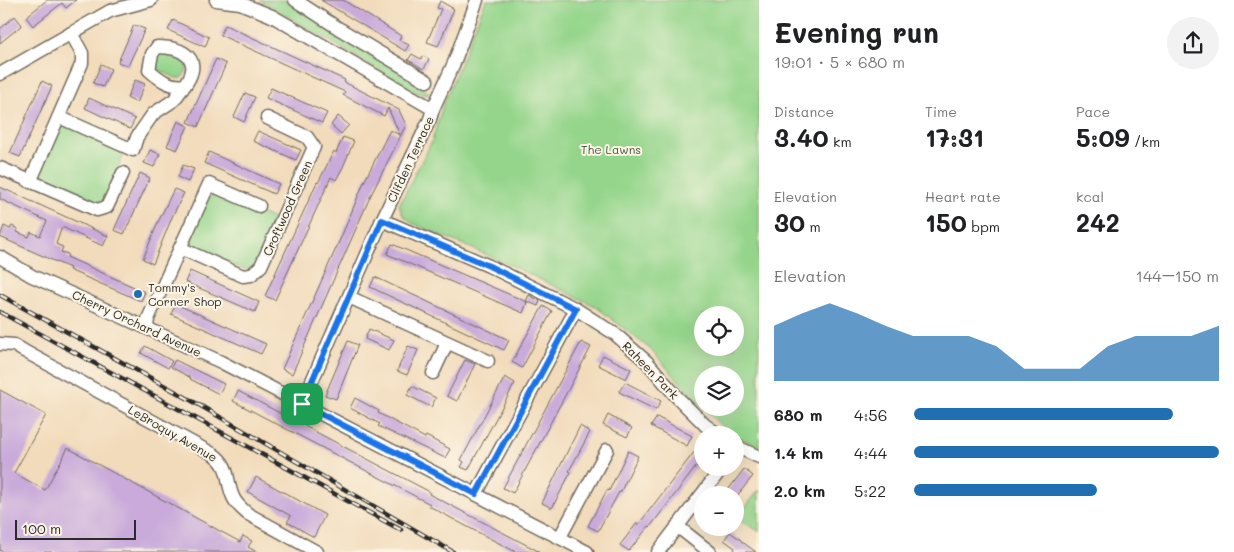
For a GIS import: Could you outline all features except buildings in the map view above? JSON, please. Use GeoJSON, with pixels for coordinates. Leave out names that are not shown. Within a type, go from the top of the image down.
{"type":"FeatureCollection","features":[{"type":"Feature","properties":{"kind":"street"},"geometry":{"type":"LineString","coordinates":[[0,74],[110,11],[151,0]]}},
{"type":"Feature","properties":{"kind":"street","name":"Clifden Terrace"},"geometry":{"type":"LineString","coordinates":[[216,0],[241,1],[272,16],[433,109],[424,133],[385,214]]}},
{"type":"Feature","properties":{"kind":"street"},"geometry":{"type":"LineString","coordinates":[[295,0],[427,81]]}},
{"type":"Feature","properties":{"kind":"street"},"geometry":{"type":"LineString","coordinates":[[433,109],[454,62],[477,0]]}},
{"type":"Feature","properties":{"kind":"street"},"geometry":{"type":"LineString","coordinates":[[30,182],[82,63],[82,53],[71,33]]}},
{"type":"Feature","properties":{"kind":"street"},"geometry":{"type":"LineString","coordinates":[[59,117],[133,150],[137,137],[153,114],[174,100],[185,85]]}},
{"type":"Feature","properties":{"kind":"street","name":"Croftwood Green"},"geometry":{"type":"LineString","coordinates":[[180,248],[243,276],[251,275],[262,266],[314,147],[307,137],[266,118]]}},
{"type":"Feature","properties":{"kind":"street"},"geometry":{"type":"LineString","coordinates":[[0,168],[97,210],[107,206],[124,173]]}},
{"type":"Feature","properties":{"kind":"street"},"geometry":{"type":"LineString","coordinates":[[146,327],[209,184],[259,206]]}},
{"type":"Feature","properties":{"kind":"street"},"geometry":{"type":"LineString","coordinates":[[302,404],[385,214]]}},
{"type":"Feature","properties":{"kind":"street","name":"Raheen Park"},"geometry":{"type":"LineString","coordinates":[[385,214],[576,309],[615,334],[647,362],[677,397],[706,426]]}},
{"type":"Feature","properties":{"kind":"street","name":"Cherry Orchard Avenue"},"geometry":{"type":"LineString","coordinates":[[0,257],[32,276],[222,362],[587,552]]}},
{"type":"Feature","properties":{"kind":"street"},"geometry":{"type":"LineString","coordinates":[[349,298],[488,361]]}},
{"type":"Feature","properties":{"kind":"street"},"geometry":{"type":"LineString","coordinates":[[476,494],[576,309]]}},
{"type":"Feature","properties":{"kind":"street"},"geometry":{"type":"LineString","coordinates":[[433,374],[447,343]]}},
{"type":"Feature","properties":{"kind":"street","name":"LeBroquy Avenue"},"geometry":{"type":"LineString","coordinates":[[0,344],[14,345],[213,454],[221,460],[228,474],[233,498],[238,506],[248,514],[317,552]]}},
{"type":"Feature","properties":{"kind":"street"},"geometry":{"type":"LineString","coordinates":[[560,538],[607,450]]}},
{"type":"Feature","properties":{"kind":"street"},"geometry":{"type":"LineString","coordinates":[[744,451],[759,457]]}},
{"type":"Feature","properties":{"kind":"street"},"geometry":{"type":"LineString","coordinates":[[658,552],[716,476]]}},
{"type":"Feature","properties":{"kind":"street"},"geometry":{"type":"LineString","coordinates":[[677,526],[710,552]]}},
{"type":"Feature","properties":{"kind":"green space"},"geometry":{"type":"Polygon","coordinates":[[[260,0],[285,0],[416,80],[417,85],[430,93],[427,95],[418,93],[260,0]]]}},
{"type":"Feature","properties":{"kind":"green space","name":"The Lawns"},"geometry":{"type":"Polygon","coordinates":[[[486,0],[759,0],[759,447],[744,440],[744,426],[721,426],[711,416],[744,416],[744,366],[694,366],[694,398],[650,349],[595,306],[506,263],[412,223],[403,215],[399,205],[432,141],[443,105],[486,0]]]}},
{"type":"Feature","properties":{"kind":"green space"},"geometry":{"type":"Polygon","coordinates":[[[164,53],[186,63],[188,68],[182,78],[176,78],[155,68],[155,59],[158,54],[164,53]]]}},
{"type":"Feature","properties":{"kind":"green space"},"geometry":{"type":"Polygon","coordinates":[[[63,127],[71,127],[125,151],[106,201],[99,204],[45,183],[40,176],[42,164],[48,150],[55,136],[63,127]]]}},
{"type":"Feature","properties":{"kind":"green space"},"geometry":{"type":"Polygon","coordinates":[[[213,194],[222,194],[277,221],[256,265],[250,269],[243,269],[195,248],[191,242],[191,234],[207,199],[213,194]]]}},
{"type":"Feature","properties":{"kind":"green space"},"geometry":{"type":"Polygon","coordinates":[[[759,490],[759,531],[744,523],[744,509],[759,490]]]}},
{"type":"Feature","properties":{"kind":"railway"},"geometry":{"type":"LineString","coordinates":[[0,295],[187,398],[453,552]]}},
{"type":"Feature","properties":{"kind":"railway"},"geometry":{"type":"LineString","coordinates":[[0,312],[401,530]]}},
{"type":"Feature","properties":{"kind":"place","name":"Tommy's Corner Shop"},"geometry":{"type":"Point","coordinates":[138,294]}},
{"type":"Feature","properties":{"kind":"route"},"geometry":{"type":"LineString","coordinates":[[382,220],[489,266],[576,309],[476,494],[302,404],[382,220]]}}]}
